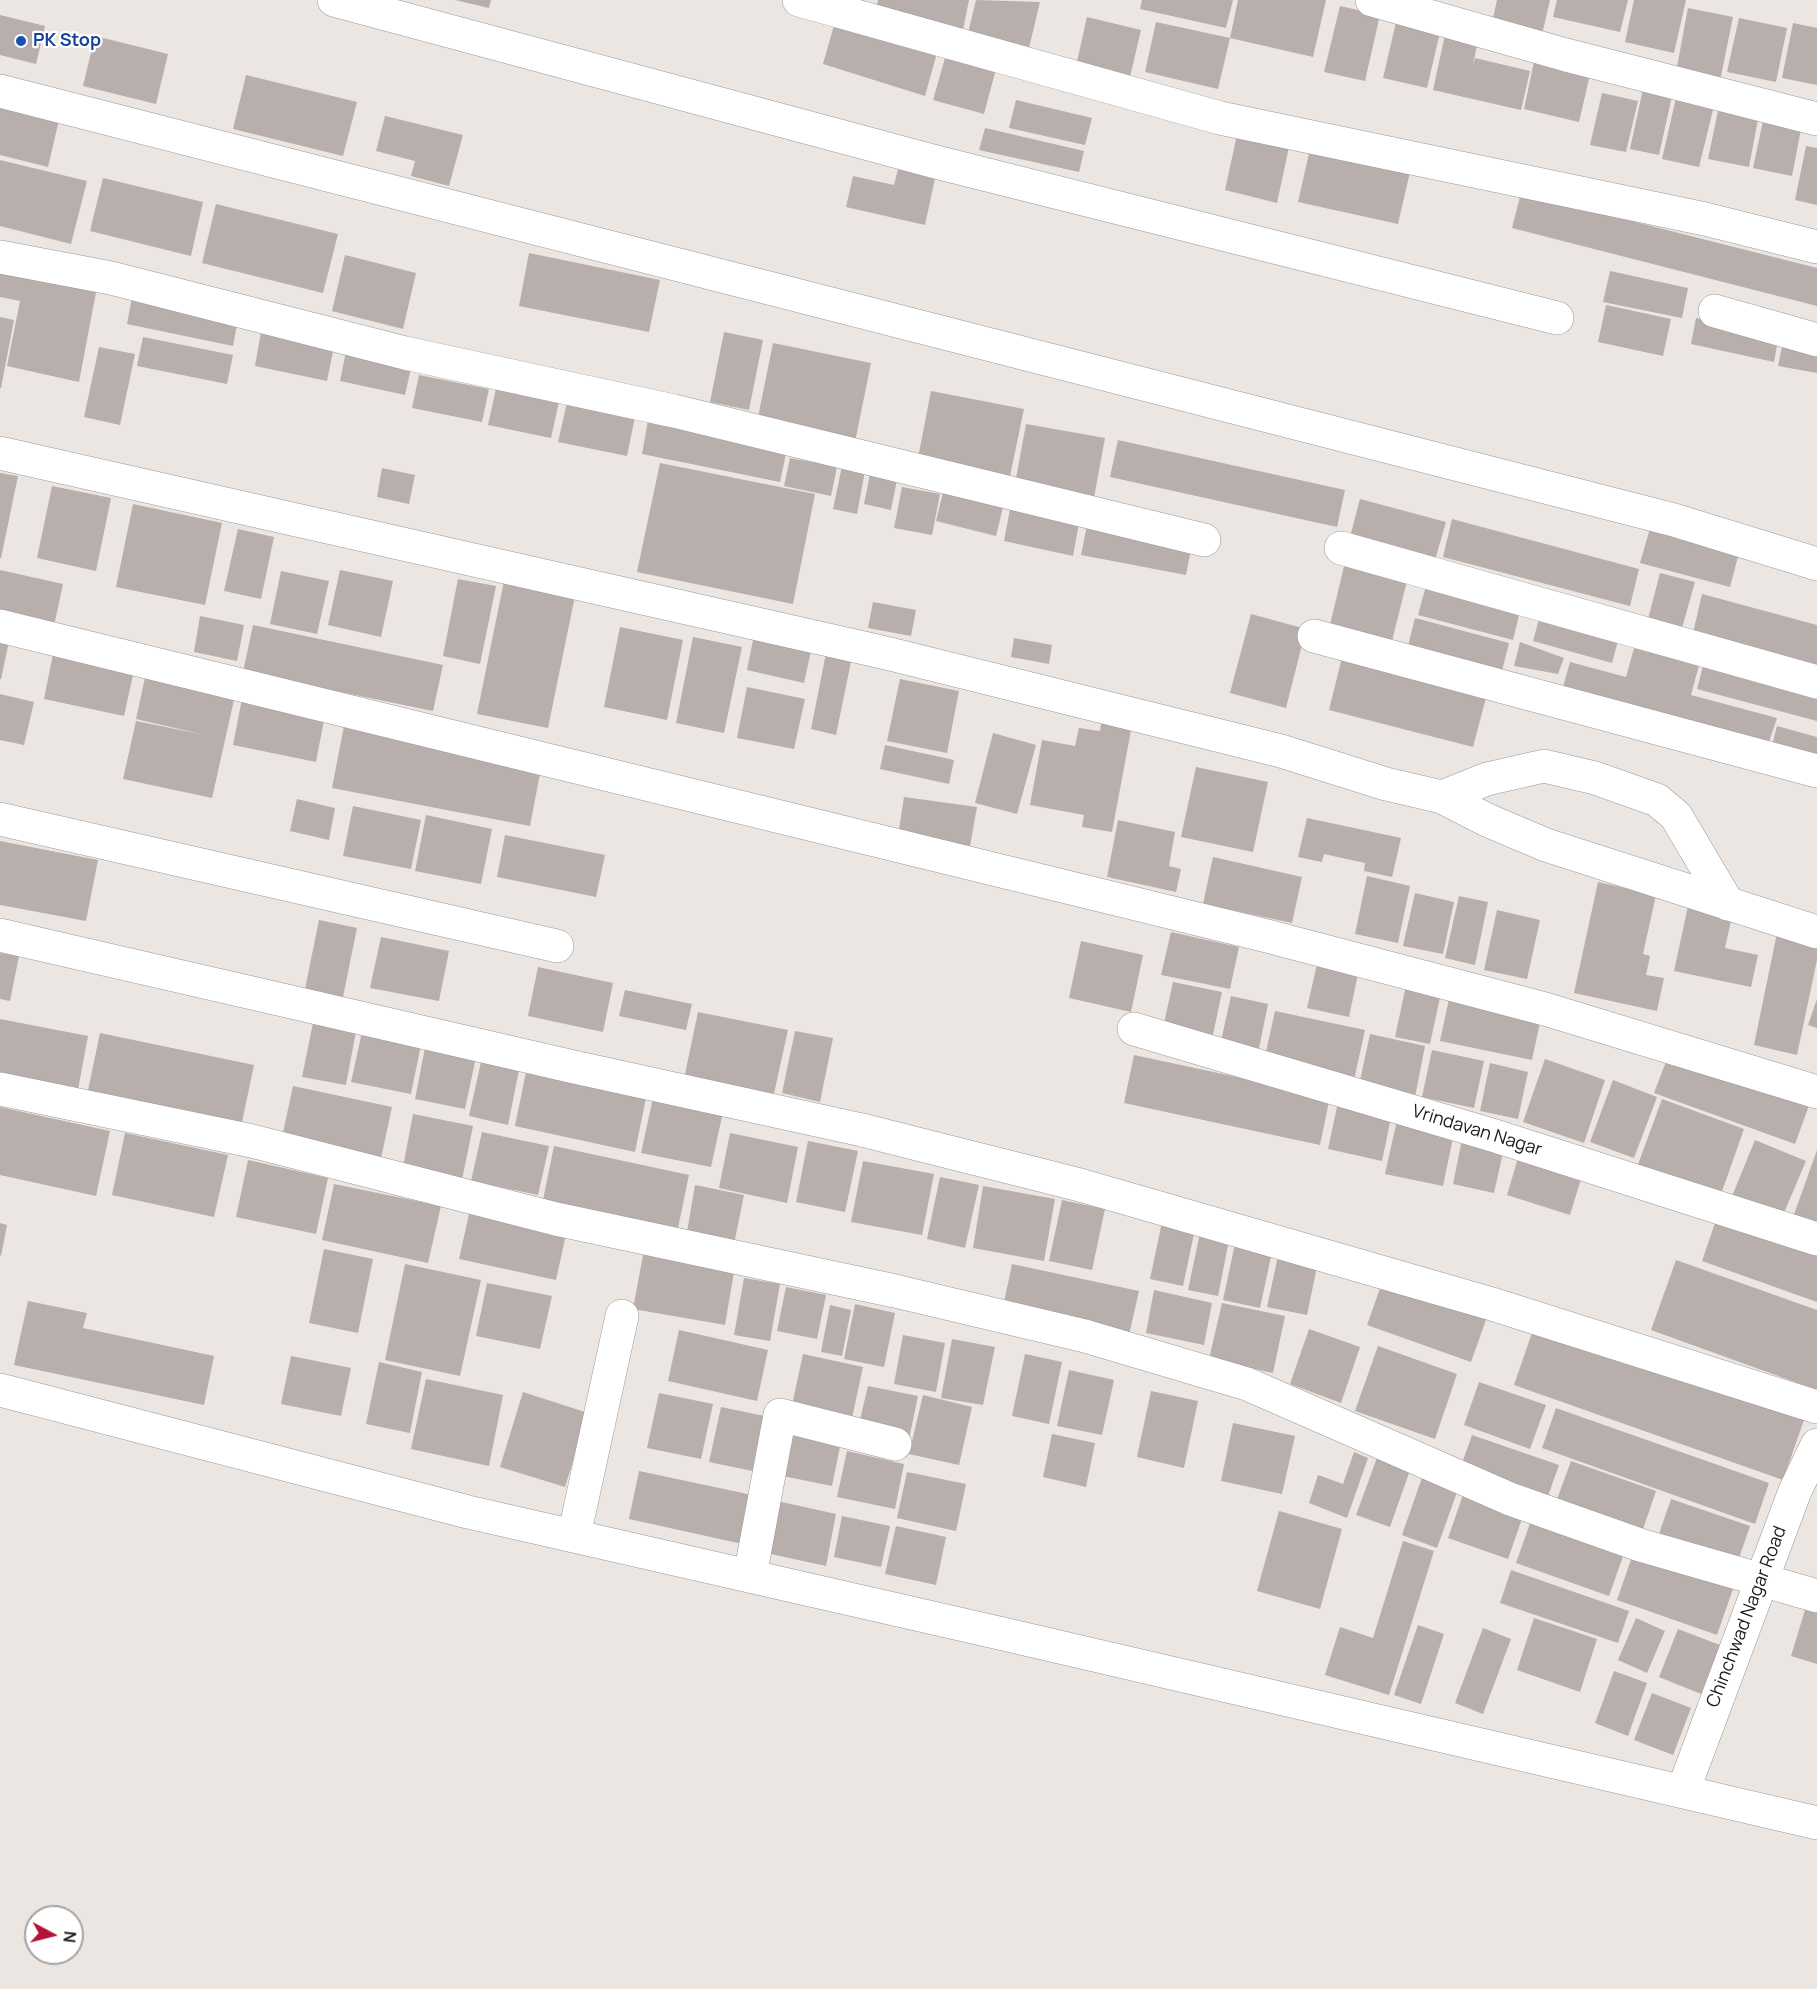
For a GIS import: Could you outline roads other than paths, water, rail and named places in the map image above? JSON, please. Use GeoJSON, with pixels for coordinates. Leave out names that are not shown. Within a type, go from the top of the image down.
{"type":"FeatureCollection","features":[{"type":"Feature","properties":{"kind":"street"},"geometry":{"type":"LineString","coordinates":[[334,0],[936,162],[1557,318]]}},
{"type":"Feature","properties":{"kind":"street"},"geometry":{"type":"LineString","coordinates":[[800,0],[1220,118],[1693,217],[1817,247]]}},
{"type":"Feature","properties":{"kind":"street"},"geometry":{"type":"LineString","coordinates":[[1372,0],[1566,55],[1817,119]]}},
{"type":"Feature","properties":{"kind":"street"},"geometry":{"type":"LineString","coordinates":[[0,91],[1674,520],[1817,564]]}},
{"type":"Feature","properties":{"kind":"street"},"geometry":{"type":"LineString","coordinates":[[0,257],[111,279],[405,353],[675,411],[1204,540]]}},
{"type":"Feature","properties":{"kind":"street"},"geometry":{"type":"LineString","coordinates":[[1715,311],[1817,340]]}},
{"type":"Feature","properties":{"kind":"street"},"geometry":{"type":"LineString","coordinates":[[0,453],[886,653],[1281,751],[1386,784],[1442,797],[1487,820],[1546,845],[1817,932]]}},
{"type":"Feature","properties":{"kind":"street"},"geometry":{"type":"LineString","coordinates":[[1341,548],[1817,682]]}},
{"type":"Feature","properties":{"kind":"street"},"geometry":{"type":"LineString","coordinates":[[0,626],[1278,939],[1545,1009],[1817,1092]]}},
{"type":"Feature","properties":{"kind":"street"},"geometry":{"type":"LineString","coordinates":[[1314,636],[1817,771]]}},
{"type":"Feature","properties":{"kind":"street"},"geometry":{"type":"LineString","coordinates":[[1442,797],[1487,780],[1544,766],[1616,784],[1657,800],[1676,816],[1728,904]]}},
{"type":"Feature","properties":{"kind":"street"},"geometry":{"type":"LineString","coordinates":[[0,819],[557,946]]}},
{"type":"Feature","properties":{"kind":"street"},"geometry":{"type":"LineString","coordinates":[[0,935],[574,1067],[862,1130],[1068,1182],[1492,1304],[1817,1407]]}},
{"type":"Feature","properties":{"kind":"street","name":"Vrindavan Nagar"},"geometry":{"type":"LineString","coordinates":[[1134,1029],[1492,1135],[1817,1239]]}},
{"type":"Feature","properties":{"kind":"street"},"geometry":{"type":"LineString","coordinates":[[0,1089],[252,1141],[556,1219],[895,1291],[1085,1336],[1247,1384],[1510,1499],[1640,1545],[1817,1596]]}},
{"type":"Feature","properties":{"kind":"street"},"geometry":{"type":"LineString","coordinates":[[574,1536],[622,1316]]}},
{"type":"Feature","properties":{"kind":"street"},"geometry":{"type":"LineString","coordinates":[[0,1390],[468,1512],[1817,1823]]}},
{"type":"Feature","properties":{"kind":"street"},"geometry":{"type":"LineString","coordinates":[[750,1576],[780,1414],[895,1444]]}},
{"type":"Feature","properties":{"kind":"street","name":"Chinchwad Nagar Road"},"geometry":{"type":"LineString","coordinates":[[1683,1791],[1795,1491],[1817,1445]]}},
{"type":"Feature","properties":{"kind":"place","name":"PK Stop"},"geometry":{"type":"Point","coordinates":[21,41]}}]}
